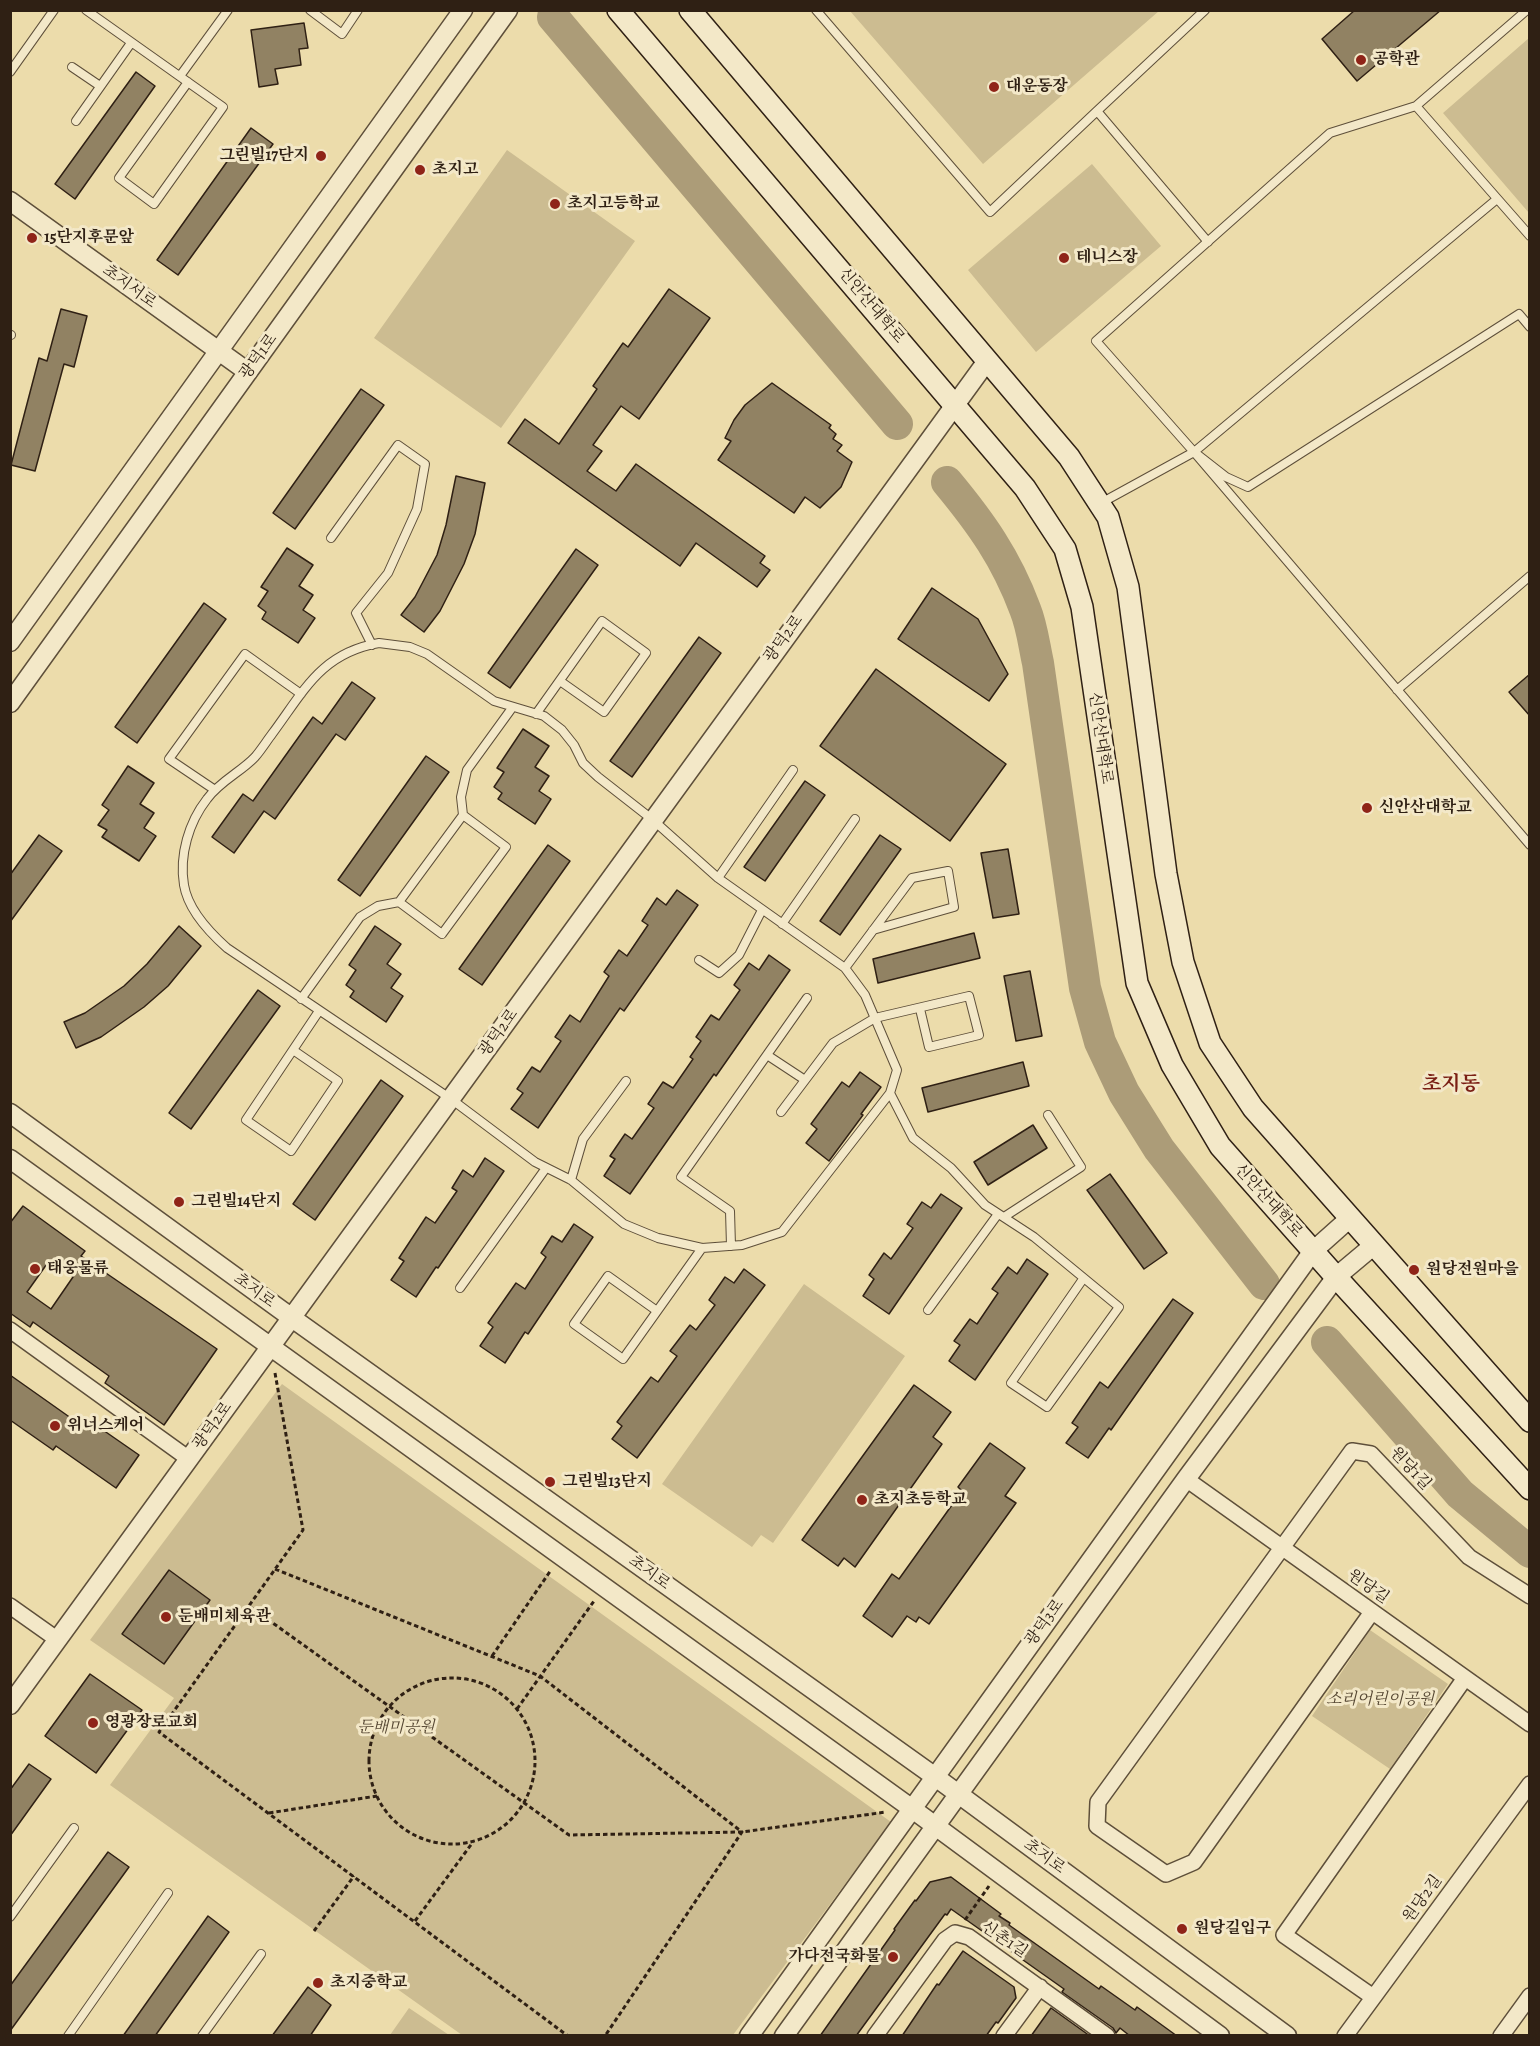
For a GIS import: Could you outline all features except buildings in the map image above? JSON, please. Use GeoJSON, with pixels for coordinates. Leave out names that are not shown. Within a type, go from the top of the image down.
{"type":"FeatureCollection","features":[{"type":"Feature","properties":{"kind":"main road","name":"신안산대학로"},"geometry":{"type":"LineString","coordinates":[[618,10],[1025,488],[1065,549],[1082,607],[1137,983],[1172,1065],[1220,1146],[1530,1489]]}},
{"type":"Feature","properties":{"kind":"main road"},"geometry":{"type":"LineString","coordinates":[[690,10],[1069,457],[1100,504],[1108,518],[1128,587],[1166,874],[1182,962],[1210,1042],[1253,1108],[1530,1421]]}},
{"type":"Feature","properties":{"kind":"street"},"geometry":{"type":"LineString","coordinates":[[10,642],[464,10]]}},
{"type":"Feature","properties":{"kind":"street","name":"광덕1로"},"geometry":{"type":"LineString","coordinates":[[10,703],[508,10]]}},
{"type":"Feature","properties":{"kind":"street","name":"초지서로"},"geometry":{"type":"LineString","coordinates":[[10,201],[248,372]]}},
{"type":"Feature","properties":{"kind":"street","name":"광덕2로"},"geometry":{"type":"LineString","coordinates":[[10,1705],[987,361]]}},
{"type":"Feature","properties":{"kind":"street","name":"초지로"},"geometry":{"type":"LineString","coordinates":[[10,1113],[292,1318],[934,1776],[1287,2036]]}},
{"type":"Feature","properties":{"kind":"street"},"geometry":{"type":"LineString","coordinates":[[10,1159],[911,1808],[1220,2036]]}},
{"type":"Feature","properties":{"kind":"street","name":"광덕3로"},"geometry":{"type":"LineString","coordinates":[[749,2036],[1313,1251],[1350,1218]]}},
{"type":"Feature","properties":{"kind":"street","name":"광덕3로"},"geometry":{"type":"LineString","coordinates":[[784,2036],[1186,1479],[1336,1277],[1373,1246]]}},
{"type":"Feature","properties":{"kind":"street"},"geometry":{"type":"LineString","coordinates":[[10,1330],[189,1460]]}},
{"type":"Feature","properties":{"kind":"street","name":"원당1길"},"geometry":{"type":"LineString","coordinates":[[1283,1548],[1352,1451],[1371,1454],[1469,1557],[1530,1596]]}},
{"type":"Feature","properties":{"kind":"street","name":"원당길"},"geometry":{"type":"LineString","coordinates":[[1186,1479],[1530,1724]]}},
{"type":"Feature","properties":{"kind":"street"},"geometry":{"type":"LineString","coordinates":[[1283,1548],[1098,1802],[1097,1826],[1166,1874],[1194,1862],[1372,1612]]}},
{"type":"Feature","properties":{"kind":"street"},"geometry":{"type":"LineString","coordinates":[[10,1606],[58,1640]]}},
{"type":"Feature","properties":{"kind":"street"},"geometry":{"type":"LineString","coordinates":[[1373,1997],[1284,1935],[1465,1678]]}},
{"type":"Feature","properties":{"kind":"street","name":"원당2길"},"geometry":{"type":"LineString","coordinates":[[1345,2036],[1530,1784]]}},
{"type":"Feature","properties":{"kind":"street","name":"신촌1길"},"geometry":{"type":"LineString","coordinates":[[875,2036],[945,1940],[955,1933],[969,1937],[1107,2036]]}},
{"type":"Feature","properties":{"kind":"street"},"geometry":{"type":"LineString","coordinates":[[1004,2036],[1040,1987]]}},
{"type":"Feature","properties":{"kind":"street"},"geometry":{"type":"LineString","coordinates":[[1501,2036],[1530,1996]]}},
{"type":"Feature","properties":{"kind":"lane"},"geometry":{"type":"LineString","coordinates":[[10,72],[54,10]]}},
{"type":"Feature","properties":{"kind":"lane"},"geometry":{"type":"LineString","coordinates":[[86,10],[131,43],[180,76],[223,107],[154,204],[119,178],[188,82]]}},
{"type":"Feature","properties":{"kind":"lane"},"geometry":{"type":"LineString","coordinates":[[180,76],[228,10]]}},
{"type":"Feature","properties":{"kind":"lane"},"geometry":{"type":"LineString","coordinates":[[310,10],[342,34],[358,10]]}},
{"type":"Feature","properties":{"kind":"lane"},"geometry":{"type":"LineString","coordinates":[[816,10],[990,212],[1205,10]]}},
{"type":"Feature","properties":{"kind":"lane"},"geometry":{"type":"LineString","coordinates":[[1527,10],[1416,106],[1330,133],[1096,341],[1194,452],[1530,845]]}},
{"type":"Feature","properties":{"kind":"lane"},"geometry":{"type":"LineString","coordinates":[[76,121],[131,43]]}},
{"type":"Feature","properties":{"kind":"lane"},"geometry":{"type":"LineString","coordinates":[[72,67],[100,86]]}},
{"type":"Feature","properties":{"kind":"lane"},"geometry":{"type":"LineString","coordinates":[[1416,106],[1530,236]]}},
{"type":"Feature","properties":{"kind":"lane"},"geometry":{"type":"LineString","coordinates":[[1097,111],[1208,242]]}},
{"type":"Feature","properties":{"kind":"lane"},"geometry":{"type":"LineString","coordinates":[[1100,504],[1194,452],[1497,199]]}},
{"type":"Feature","properties":{"kind":"lane"},"geometry":{"type":"LineString","coordinates":[[1194,452],[1227,477],[1248,487],[1519,314],[1530,327]]}},
{"type":"Feature","properties":{"kind":"lane"},"geometry":{"type":"LineString","coordinates":[[331,538],[398,445],[425,464],[417,509],[388,573],[356,613],[372,645]]}},
{"type":"Feature","properties":{"kind":"lane"},"geometry":{"type":"LineString","coordinates":[[1397,690],[1530,576]]}},
{"type":"Feature","properties":{"kind":"lane"},"geometry":{"type":"LineString","coordinates":[[536,714],[602,621],[646,653],[604,712],[560,681]]}},
{"type":"Feature","properties":{"kind":"lane"},"geometry":{"type":"LineString","coordinates":[[395,644],[410,647],[427,654],[495,701],[536,714],[544,716],[562,730],[574,745],[583,763],[653,820],[718,878],[845,968],[865,996],[897,1070],[890,1093],[782,1232],[742,1245],[702,1248],[658,1238],[624,1224],[571,1180],[535,1162],[451,1099],[227,948],[210,933],[194,910],[184,886],[185,847],[192,823],[215,790],[255,757],[314,676],[341,655],[372,645],[395,644]]}},
{"type":"Feature","properties":{"kind":"lane"},"geometry":{"type":"LineString","coordinates":[[215,790],[169,759],[245,654],[302,694]]}},
{"type":"Feature","properties":{"kind":"lane"},"geometry":{"type":"LineString","coordinates":[[301,999],[360,917],[378,906],[399,902],[463,815],[461,797],[467,770],[513,708]]}},
{"type":"Feature","properties":{"kind":"lane"},"geometry":{"type":"LineString","coordinates":[[718,878],[793,770]]}},
{"type":"Feature","properties":{"kind":"lane"},"geometry":{"type":"LineString","coordinates":[[399,902],[442,934],[506,847],[463,815]]}},
{"type":"Feature","properties":{"kind":"lane"},"geometry":{"type":"LineString","coordinates":[[782,924],[855,819]]}},
{"type":"Feature","properties":{"kind":"lane"},"geometry":{"type":"LineString","coordinates":[[845,968],[873,930],[912,878],[948,872],[954,907],[873,930]]}},
{"type":"Feature","properties":{"kind":"lane"},"geometry":{"type":"LineString","coordinates":[[699,960],[719,973],[739,955],[762,910]]}},
{"type":"Feature","properties":{"kind":"lane"},"geometry":{"type":"LineString","coordinates":[[781,1112],[833,1043],[875,1018],[969,996],[979,1035],[929,1047],[920,1009]]}},
{"type":"Feature","properties":{"kind":"lane"},"geometry":{"type":"LineString","coordinates":[[732,1246],[730,1211],[681,1177],[807,998]]}},
{"type":"Feature","properties":{"kind":"lane"},"geometry":{"type":"LineString","coordinates":[[293,1050],[338,1081],[291,1150],[246,1120],[319,1011]]}},
{"type":"Feature","properties":{"kind":"lane"},"geometry":{"type":"LineString","coordinates":[[767,1055],[804,1080]]}},
{"type":"Feature","properties":{"kind":"lane"},"geometry":{"type":"LineString","coordinates":[[571,1180],[583,1139],[626,1081]]}},
{"type":"Feature","properties":{"kind":"lane"},"geometry":{"type":"LineString","coordinates":[[890,1093],[913,1138],[951,1168],[985,1205],[1034,1238],[1119,1307],[1047,1407],[1011,1383],[1083,1279]]}},
{"type":"Feature","properties":{"kind":"lane"},"geometry":{"type":"LineString","coordinates":[[928,1310],[1001,1216],[1081,1167],[1048,1115]]}},
{"type":"Feature","properties":{"kind":"lane"},"geometry":{"type":"LineString","coordinates":[[459,1288],[546,1168]]}},
{"type":"Feature","properties":{"kind":"lane"},"geometry":{"type":"LineString","coordinates":[[657,1311],[608,1276],[574,1324],[623,1359],[702,1248]]}},
{"type":"Feature","properties":{"kind":"lane"},"geometry":{"type":"LineString","coordinates":[[10,1917],[74,1828]]}},
{"type":"Feature","properties":{"kind":"lane"},"geometry":{"type":"LineString","coordinates":[[68,2036],[168,1893]]}},
{"type":"Feature","properties":{"kind":"lane"},"geometry":{"type":"LineString","coordinates":[[202,2036],[261,1954]]}},
{"type":"Feature","properties":{"kind":"path"},"geometry":{"type":"LineString","coordinates":[[270,1348],[303,1530],[159,1732],[568,2036]]}},
{"type":"Feature","properties":{"kind":"path"},"geometry":{"type":"LineString","coordinates":[[492,1656],[561,1556]]}},
{"type":"Feature","properties":{"kind":"path"},"geometry":{"type":"LineString","coordinates":[[276,1569],[540,1676],[742,1832]]}},
{"type":"Feature","properties":{"kind":"path"},"geometry":{"type":"LineString","coordinates":[[517,1709],[604,1587]]}},
{"type":"Feature","properties":{"kind":"path"},"geometry":{"type":"LineString","coordinates":[[249,1606],[569,1835],[742,1832],[911,1808]]}},
{"type":"Feature","properties":{"kind":"path"},"geometry":{"type":"LineString","coordinates":[[460,1677],[486,1684],[509,1699],[517,1709],[525,1720],[534,1746],[535,1772],[524,1803],[510,1821],[487,1837],[460,1844],[432,1842],[406,1831],[385,1812],[372,1788],[368,1760],[373,1732],[389,1706],[408,1689],[433,1679],[460,1677]]}},
{"type":"Feature","properties":{"kind":"path"},"geometry":{"type":"LineString","coordinates":[[269,1813],[377,1796]]}},
{"type":"Feature","properties":{"kind":"path"},"geometry":{"type":"LineString","coordinates":[[605,2036],[742,1832]]}},
{"type":"Feature","properties":{"kind":"path"},"geometry":{"type":"LineString","coordinates":[[414,1921],[475,1840]]}},
{"type":"Feature","properties":{"kind":"path"},"geometry":{"type":"LineString","coordinates":[[955,1933],[999,1873]]}},
{"type":"Feature","properties":{"kind":"path"},"geometry":{"type":"LineString","coordinates":[[314,1930],[354,1876]]}},
{"type":"Feature","properties":{"kind":"green space","name":"대운동장"},"geometry":{"type":"Polygon","coordinates":[[[850,11],[1159,11],[983,164],[850,11]]]}},
{"type":"Feature","properties":{"kind":"green space"},"geometry":{"type":"Polygon","coordinates":[[[1529,38],[1529,213],[1443,113],[1529,38]]]}},
{"type":"Feature","properties":{"kind":"green space"},"geometry":{"type":"Polygon","coordinates":[[[507,150],[635,241],[501,428],[374,338],[507,150]]]}},
{"type":"Feature","properties":{"kind":"green space","name":"테니스장"},"geometry":{"type":"Polygon","coordinates":[[[1092,164],[1161,246],[1036,352],[968,270],[1092,164]]]}},
{"type":"Feature","properties":{"kind":"green space"},"geometry":{"type":"Polygon","coordinates":[[[804,1284],[905,1356],[773,1543],[761,1535],[752,1547],[662,1484],[804,1284]]]}},
{"type":"Feature","properties":{"kind":"green space","name":"둔배미공원"},"geometry":{"type":"Polygon","coordinates":[[[282,1384],[891,1822],[733,2035],[462,2035],[110,1785],[174,1698],[90,1640],[282,1384]]]}},
{"type":"Feature","properties":{"kind":"green space","name":"소리어린이공원"},"geometry":{"type":"Polygon","coordinates":[[[1370,1630],[1448,1684],[1390,1769],[1312,1716],[1370,1630]]]}},
{"type":"Feature","properties":{"kind":"green space"},"geometry":{"type":"Polygon","coordinates":[[[409,2008],[449,2035],[390,2035],[409,2008]]]}},
{"type":"Feature","properties":{"kind":"waterway"},"geometry":{"type":"LineString","coordinates":[[553,17],[897,424]]}},
{"type":"Feature","properties":{"kind":"waterway"},"geometry":{"type":"LineString","coordinates":[[947,482],[982,527],[1001,557],[1018,591],[1029,622],[1038,663],[1085,988],[1100,1042],[1124,1093],[1159,1149],[1264,1284]]}},
{"type":"Feature","properties":{"kind":"waterway"},"geometry":{"type":"LineString","coordinates":[[1327,1342],[1460,1494],[1530,1552]]}},
{"type":"Feature","properties":{"kind":"place","name":"공학관"},"geometry":{"type":"Point","coordinates":[1361,60]}},
{"type":"Feature","properties":{"kind":"place","name":"대운동장"},"geometry":{"type":"Point","coordinates":[994,87]}},
{"type":"Feature","properties":{"kind":"place","name":"그린빌17단지"},"geometry":{"type":"Point","coordinates":[321,156]}},
{"type":"Feature","properties":{"kind":"place","name":"초지고"},"geometry":{"type":"Point","coordinates":[420,170]}},
{"type":"Feature","properties":{"kind":"place","name":"초지고등학교"},"geometry":{"type":"Point","coordinates":[555,204]}},
{"type":"Feature","properties":{"kind":"place","name":"15단지후문앞"},"geometry":{"type":"Point","coordinates":[32,238]}},
{"type":"Feature","properties":{"kind":"place","name":"테니스장"},"geometry":{"type":"Point","coordinates":[1064,258]}},
{"type":"Feature","properties":{"kind":"place","name":"신안산대학교"},"geometry":{"type":"Point","coordinates":[1367,808]}},
{"type":"Feature","properties":{"kind":"place","name":"그린빌14단지"},"geometry":{"type":"Point","coordinates":[179,1202]}},
{"type":"Feature","properties":{"kind":"place","name":"태웅물류"},"geometry":{"type":"Point","coordinates":[35,1269]}},
{"type":"Feature","properties":{"kind":"place","name":"원당전원마을"},"geometry":{"type":"Point","coordinates":[1414,1270]}},
{"type":"Feature","properties":{"kind":"place","name":"위너스케어"},"geometry":{"type":"Point","coordinates":[55,1426]}},
{"type":"Feature","properties":{"kind":"place","name":"그린빌13단지"},"geometry":{"type":"Point","coordinates":[550,1482]}},
{"type":"Feature","properties":{"kind":"place","name":"초지초등학교"},"geometry":{"type":"Point","coordinates":[862,1500]}},
{"type":"Feature","properties":{"kind":"place","name":"둔배미체육관"},"geometry":{"type":"Point","coordinates":[166,1617]}},
{"type":"Feature","properties":{"kind":"place","name":"영광장로교회"},"geometry":{"type":"Point","coordinates":[93,1723]}},
{"type":"Feature","properties":{"kind":"place","name":"원당길입구"},"geometry":{"type":"Point","coordinates":[1182,1929]}},
{"type":"Feature","properties":{"kind":"place","name":"가다전국화물"},"geometry":{"type":"Point","coordinates":[893,1957]}},
{"type":"Feature","properties":{"kind":"place","name":"초지중학교"},"geometry":{"type":"Point","coordinates":[318,1983]}},
{"type":"Feature","properties":{"kind":"district","name":"초지동"},"geometry":{"type":"Point","coordinates":[1451,1085]}}]}
